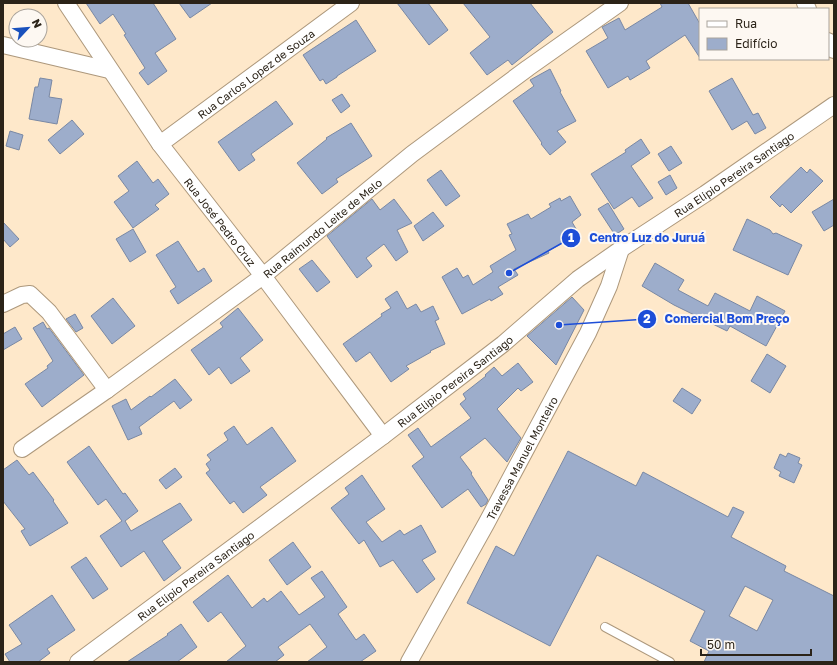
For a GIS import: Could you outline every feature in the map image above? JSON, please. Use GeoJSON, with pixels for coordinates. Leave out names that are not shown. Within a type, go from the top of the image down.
{"type":"FeatureCollection","features":[{"type":"Feature","properties":{"kind":"street","name":"Rua José Pedro Cruz"},"geometry":{"type":"LineString","coordinates":[[66,3],[109,70],[160,144],[383,436]]}},
{"type":"Feature","properties":{"kind":"street","name":"Rua Carlos Lopez de Souza"},"geometry":{"type":"LineString","coordinates":[[160,144],[351,3]]}},
{"type":"Feature","properties":{"kind":"street","name":"Rua Raimundo Leite de Melo"},"geometry":{"type":"LineString","coordinates":[[22,449],[106,390],[262,276],[412,154],[528,68],[620,3]]}},
{"type":"Feature","properties":{"kind":"street"},"geometry":{"type":"LineString","coordinates":[[3,45],[109,70]]}},
{"type":"Feature","properties":{"kind":"street","name":"Rua Elipio Pereira Santiago"},"geometry":{"type":"LineString","coordinates":[[78,662],[383,436],[503,344],[578,279],[834,105]]}},
{"type":"Feature","properties":{"kind":"street","name":"Travessa Manuel Monteiro"},"geometry":{"type":"LineString","coordinates":[[409,662],[486,524],[588,333],[609,286],[621,249]]}},
{"type":"Feature","properties":{"kind":"street"},"geometry":{"type":"LineString","coordinates":[[3,304],[22,295],[30,294],[49,312],[106,390]]}},
{"type":"Feature","properties":{"kind":"lane"},"geometry":{"type":"LineString","coordinates":[[605,627],[670,662]]}},
{"type":"Feature","properties":{"kind":"building"},"geometry":{"type":"Polygon","coordinates":[[[86,3],[153,3],[176,39],[155,53],[167,71],[148,85],[139,73],[145,68],[124,35],[126,34],[113,14],[100,24],[86,3]]]}},
{"type":"Feature","properties":{"kind":"building"},"geometry":{"type":"Polygon","coordinates":[[[179,3],[212,3],[190,18],[179,3]]]}},
{"type":"Feature","properties":{"kind":"building"},"geometry":{"type":"Polygon","coordinates":[[[397,3],[428,3],[448,30],[429,45],[397,3]]]}},
{"type":"Feature","properties":{"kind":"building"},"geometry":{"type":"Polygon","coordinates":[[[463,3],[530,3],[553,32],[512,65],[508,60],[487,75],[470,53],[490,37],[463,3]]]}},
{"type":"Feature","properties":{"kind":"building"},"geometry":{"type":"Polygon","coordinates":[[[660,3],[688,3],[699,22],[699,56],[685,35],[646,61],[650,68],[630,80],[628,76],[608,88],[586,51],[608,38],[602,27],[619,18],[625,30],[662,7],[660,3]]]}},
{"type":"Feature","properties":{"kind":"building"},"geometry":{"type":"Polygon","coordinates":[[[356,20],[376,51],[326,84],[323,79],[320,81],[303,55],[356,20]]]}},
{"type":"Feature","properties":{"kind":"building"},"geometry":{"type":"Polygon","coordinates":[[[550,69],[561,91],[560,92],[576,121],[557,131],[566,142],[550,155],[541,144],[542,143],[513,101],[534,86],[530,80],[550,69]]]}},
{"type":"Feature","properties":{"kind":"building"},"geometry":{"type":"Polygon","coordinates":[[[40,78],[52,80],[49,97],[62,99],[57,124],[29,119],[35,87],[38,87],[40,78]]]}},
{"type":"Feature","properties":{"kind":"building"},"geometry":{"type":"Polygon","coordinates":[[[732,78],[753,115],[758,113],[766,128],[755,134],[747,121],[732,130],[709,91],[732,78]]]}},
{"type":"Feature","properties":{"kind":"building"},"geometry":{"type":"Polygon","coordinates":[[[342,94],[350,106],[341,113],[332,100],[342,94]]]}},
{"type":"Feature","properties":{"kind":"building"},"geometry":{"type":"Polygon","coordinates":[[[276,101],[293,124],[251,154],[255,160],[239,171],[218,142],[276,101]]]}},
{"type":"Feature","properties":{"kind":"building"},"geometry":{"type":"Polygon","coordinates":[[[72,120],[84,134],[60,154],[48,140],[72,120]]]}},
{"type":"Feature","properties":{"kind":"building"},"geometry":{"type":"Polygon","coordinates":[[[351,123],[372,156],[336,179],[338,182],[322,194],[297,163],[327,139],[326,138],[351,123]]]}},
{"type":"Feature","properties":{"kind":"building"},"geometry":{"type":"Polygon","coordinates":[[[10,131],[23,135],[19,150],[6,146],[10,131]]]}},
{"type":"Feature","properties":{"kind":"building"},"geometry":{"type":"Polygon","coordinates":[[[641,139],[650,153],[631,166],[653,198],[639,207],[632,197],[614,209],[591,174],[626,152],[625,150],[641,139]]]}},
{"type":"Feature","properties":{"kind":"building"},"geometry":{"type":"Polygon","coordinates":[[[671,146],[682,163],[669,171],[658,154],[671,146]]]}},
{"type":"Feature","properties":{"kind":"building"},"geometry":{"type":"Polygon","coordinates":[[[137,161],[153,183],[158,179],[169,194],[155,205],[159,209],[133,228],[114,202],[129,191],[118,176],[137,161]]]}},
{"type":"Feature","properties":{"kind":"building"},"geometry":{"type":"Polygon","coordinates":[[[801,167],[807,173],[810,169],[823,181],[791,213],[782,204],[780,207],[770,197],[801,167]]]}},
{"type":"Feature","properties":{"kind":"building"},"geometry":{"type":"Polygon","coordinates":[[[441,170],[460,196],[446,206],[427,180],[441,170]]]}},
{"type":"Feature","properties":{"kind":"building"},"geometry":{"type":"Polygon","coordinates":[[[670,175],[677,188],[666,195],[658,182],[670,175]]]}},
{"type":"Feature","properties":{"kind":"building"},"geometry":{"type":"Polygon","coordinates":[[[570,196],[581,215],[572,222],[579,234],[548,251],[549,253],[514,269],[518,275],[498,287],[503,294],[491,301],[490,299],[462,314],[442,277],[457,268],[463,278],[468,275],[473,285],[493,272],[490,266],[516,250],[509,235],[512,234],[507,224],[528,214],[531,219],[551,207],[549,204],[560,198],[561,201],[570,196]]]}},
{"type":"Feature","properties":{"kind":"building"},"geometry":{"type":"Polygon","coordinates":[[[372,199],[380,210],[394,199],[412,223],[397,230],[408,252],[396,261],[384,244],[366,258],[372,266],[357,278],[327,236],[372,199]]]}},
{"type":"Feature","properties":{"kind":"building"},"geometry":{"type":"Polygon","coordinates":[[[834,199],[834,225],[824,231],[812,212],[834,199]]]}},
{"type":"Feature","properties":{"kind":"building"},"geometry":{"type":"Polygon","coordinates":[[[608,203],[624,229],[615,235],[598,209],[608,203]]]}},
{"type":"Feature","properties":{"kind":"building"},"geometry":{"type":"Polygon","coordinates":[[[433,212],[444,226],[423,241],[414,226],[433,212]]]}},
{"type":"Feature","properties":{"kind":"building"},"geometry":{"type":"Polygon","coordinates":[[[747,219],[770,230],[773,234],[776,233],[802,245],[788,275],[733,250],[747,219]]]}},
{"type":"Feature","properties":{"kind":"building"},"geometry":{"type":"Polygon","coordinates":[[[3,222],[19,239],[10,247],[3,239],[3,222]]]}},
{"type":"Feature","properties":{"kind":"building"},"geometry":{"type":"Polygon","coordinates":[[[133,229],[146,252],[130,262],[116,239],[133,229]]]}},
{"type":"Feature","properties":{"kind":"building"},"geometry":{"type":"Polygon","coordinates":[[[178,241],[198,272],[204,268],[212,281],[178,304],[170,291],[176,287],[156,255],[178,241]]]}},
{"type":"Feature","properties":{"kind":"building"},"geometry":{"type":"Polygon","coordinates":[[[312,260],[330,282],[317,292],[299,269],[312,260]]]}},
{"type":"Feature","properties":{"kind":"building"},"geometry":{"type":"Polygon","coordinates":[[[655,263],[684,280],[678,290],[708,306],[715,293],[750,311],[757,296],[785,311],[766,346],[730,326],[727,331],[674,305],[642,286],[655,263]]]}},
{"type":"Feature","properties":{"kind":"building"},"geometry":{"type":"Polygon","coordinates":[[[397,291],[407,309],[416,304],[421,312],[433,306],[439,319],[435,321],[445,344],[430,351],[431,352],[406,366],[409,369],[391,382],[370,352],[356,362],[343,344],[391,308],[385,299],[397,291]]]}},
{"type":"Feature","properties":{"kind":"building"},"geometry":{"type":"Polygon","coordinates":[[[572,297],[584,310],[556,365],[527,336],[572,297]]]}},
{"type":"Feature","properties":{"kind":"building"},"geometry":{"type":"Polygon","coordinates":[[[113,298],[135,326],[112,344],[91,316],[113,298]]]}},
{"type":"Feature","properties":{"kind":"building"},"geometry":{"type":"Polygon","coordinates":[[[238,308],[263,340],[240,358],[250,371],[231,384],[219,367],[209,375],[191,350],[223,327],[220,323],[238,308]]]}},
{"type":"Feature","properties":{"kind":"building"},"geometry":{"type":"Polygon","coordinates":[[[75,314],[83,328],[76,332],[66,319],[75,314]]]}},
{"type":"Feature","properties":{"kind":"building"},"geometry":{"type":"Polygon","coordinates":[[[43,322],[84,375],[42,407],[25,384],[48,368],[47,366],[53,361],[33,328],[43,322]]]}},
{"type":"Feature","properties":{"kind":"building"},"geometry":{"type":"Polygon","coordinates":[[[15,327],[22,339],[3,350],[3,334],[15,327]]]}},
{"type":"Feature","properties":{"kind":"building"},"geometry":{"type":"Polygon","coordinates":[[[767,354],[786,366],[770,393],[751,381],[767,354]]]}},
{"type":"Feature","properties":{"kind":"building"},"geometry":{"type":"Polygon","coordinates":[[[518,363],[533,382],[521,391],[518,388],[497,409],[521,438],[507,462],[485,438],[460,457],[472,473],[471,474],[488,500],[486,504],[481,507],[468,489],[442,508],[412,466],[424,457],[408,435],[418,428],[431,447],[471,418],[460,404],[466,399],[463,394],[486,376],[485,375],[494,367],[502,376],[518,363]]]}},
{"type":"Feature","properties":{"kind":"building"},"geometry":{"type":"Polygon","coordinates":[[[175,379],[192,400],[180,409],[174,401],[139,427],[142,434],[128,440],[112,406],[126,399],[131,410],[175,379]]]}},
{"type":"Feature","properties":{"kind":"building"},"geometry":{"type":"Polygon","coordinates":[[[682,388],[701,400],[692,414],[673,401],[682,388]]]}},
{"type":"Feature","properties":{"kind":"building"},"geometry":{"type":"Polygon","coordinates":[[[234,426],[247,445],[272,427],[296,461],[260,487],[267,495],[243,513],[234,501],[230,504],[206,473],[210,470],[206,464],[211,460],[207,455],[228,440],[224,433],[234,426]]]}},
{"type":"Feature","properties":{"kind":"building"},"geometry":{"type":"Polygon","coordinates":[[[89,446],[123,494],[125,493],[138,511],[125,521],[131,531],[180,503],[192,520],[162,541],[181,568],[164,581],[144,551],[121,567],[100,536],[122,521],[106,499],[98,505],[67,462],[89,446]]]}},
{"type":"Feature","properties":{"kind":"building"},"geometry":{"type":"Polygon","coordinates":[[[568,451],[636,486],[643,472],[728,517],[733,507],[744,512],[731,537],[786,566],[784,571],[834,596],[834,662],[704,662],[709,651],[690,641],[705,611],[597,555],[550,646],[467,603],[496,546],[514,556],[568,451]],[[745,586],[729,616],[757,631],[773,600],[745,586]]]}},
{"type":"Feature","properties":{"kind":"building"},"geometry":{"type":"Polygon","coordinates":[[[788,453],[800,458],[798,463],[802,465],[794,483],[779,476],[781,472],[774,468],[780,454],[786,457],[788,453]]]}},
{"type":"Feature","properties":{"kind":"building"},"geometry":{"type":"Polygon","coordinates":[[[17,460],[29,475],[33,472],[54,500],[53,501],[68,523],[30,546],[21,531],[25,529],[3,501],[3,470],[17,460]]]}},
{"type":"Feature","properties":{"kind":"building"},"geometry":{"type":"Polygon","coordinates":[[[175,468],[182,477],[166,489],[159,480],[175,468]]]}},
{"type":"Feature","properties":{"kind":"building"},"geometry":{"type":"Polygon","coordinates":[[[362,475],[385,509],[366,522],[382,542],[400,530],[404,535],[421,525],[436,552],[422,560],[435,579],[417,593],[393,560],[380,567],[364,540],[359,544],[331,508],[349,494],[345,488],[362,475]]]}},
{"type":"Feature","properties":{"kind":"building"},"geometry":{"type":"Polygon","coordinates":[[[293,542],[311,567],[287,585],[269,560],[293,542]]]}},
{"type":"Feature","properties":{"kind":"building"},"geometry":{"type":"Polygon","coordinates":[[[86,557],[108,589],[93,599],[71,567],[86,557]]]}},
{"type":"Feature","properties":{"kind":"building"},"geometry":{"type":"Polygon","coordinates":[[[322,571],[347,607],[338,614],[356,640],[364,634],[376,651],[360,662],[307,662],[327,647],[310,624],[278,647],[284,655],[275,662],[226,662],[246,646],[221,612],[208,622],[193,602],[228,575],[252,608],[264,598],[267,602],[281,591],[299,615],[325,597],[311,578],[322,571]]]}},
{"type":"Feature","properties":{"kind":"building"},"geometry":{"type":"Polygon","coordinates":[[[52,595],[75,630],[47,649],[50,653],[38,662],[10,662],[5,654],[22,644],[9,625],[52,595]]]}},
{"type":"Feature","properties":{"kind":"building"},"geometry":{"type":"Polygon","coordinates":[[[181,624],[197,647],[177,662],[127,662],[168,635],[167,634],[181,624]]]}},
{"type":"Feature","properties":{"kind":"place","name":"Centro Luz do Juruá"},"geometry":{"type":"Point","coordinates":[509,273]}},
{"type":"Feature","properties":{"kind":"place","name":"Comercial Bom Preço"},"geometry":{"type":"Point","coordinates":[559,325]}}]}
